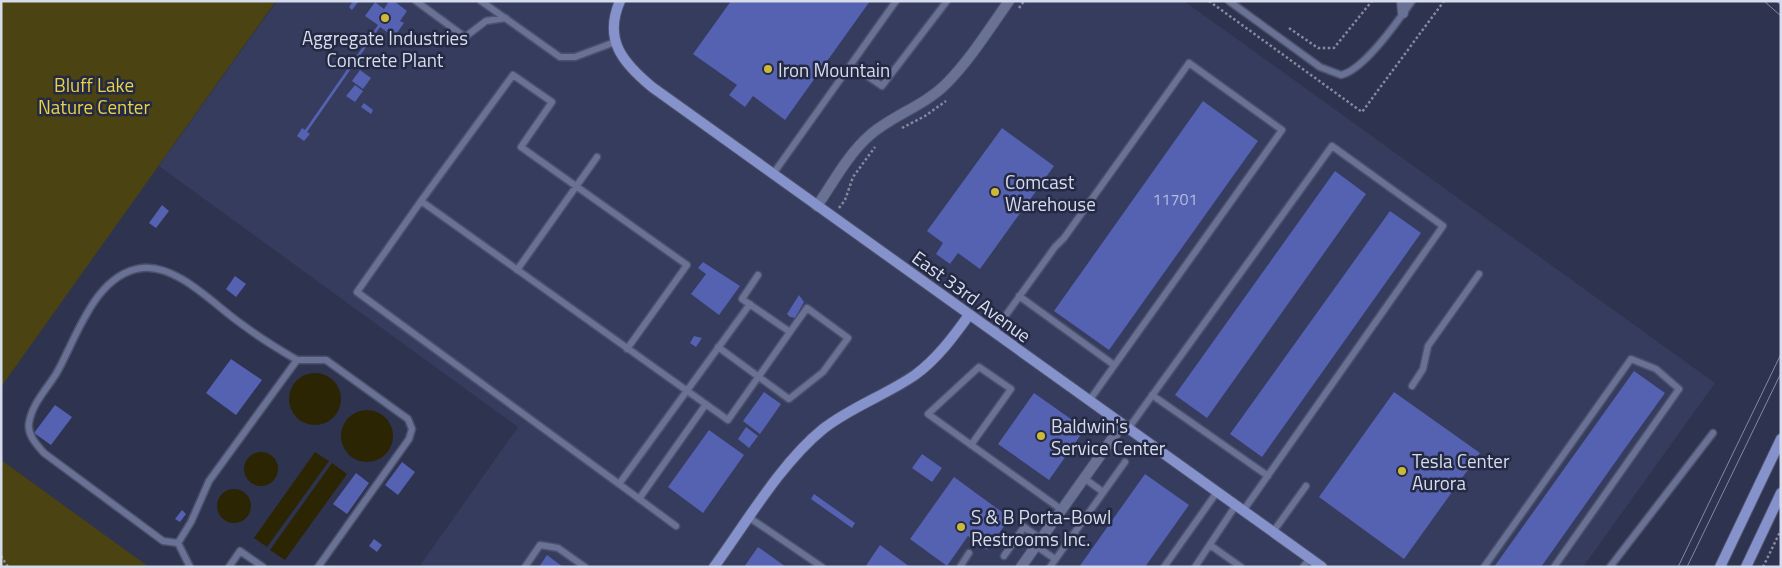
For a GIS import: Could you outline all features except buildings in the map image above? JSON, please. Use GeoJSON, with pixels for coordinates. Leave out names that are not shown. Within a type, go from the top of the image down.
{"type":"FeatureCollection","features":[{"type":"Feature","properties":{"kind":"street"},"geometry":{"type":"LineString","coordinates":[[615,42],[613,24],[620,1]]}},
{"type":"Feature","properties":{"kind":"street"},"geometry":{"type":"LineString","coordinates":[[817,206],[870,135],[934,95],[947,84],[1009,1]]}},
{"type":"Feature","properties":{"kind":"street"},"geometry":{"type":"LineString","coordinates":[[1402,1],[1403,13]]}},
{"type":"Feature","properties":{"kind":"street","name":"East 33rd Avenue"},"geometry":{"type":"LineString","coordinates":[[615,42],[623,59],[642,79],[993,333],[1240,508],[1273,532],[1307,562],[1322,567]]}},
{"type":"Feature","properties":{"kind":"street"},"geometry":{"type":"LineString","coordinates":[[714,567],[786,468],[810,441],[835,421],[916,374],[945,346],[969,315]]}},
{"type":"Feature","properties":{"kind":"street"},"geometry":{"type":"LineString","coordinates":[[1021,567],[1084,478],[1125,427]]}},
{"type":"Feature","properties":{"kind":"street"},"geometry":{"type":"LineString","coordinates":[[1720,567],[1781,439]]}},
{"type":"Feature","properties":{"kind":"street"},"geometry":{"type":"LineString","coordinates":[[1746,567],[1781,493]]}},
{"type":"Feature","properties":{"kind":"lane"},"geometry":{"type":"LineString","coordinates":[[416,1],[465,37],[486,21],[506,18]]}},
{"type":"Feature","properties":{"kind":"lane"},"geometry":{"type":"LineString","coordinates":[[481,1],[560,57],[575,57],[615,42]]}},
{"type":"Feature","properties":{"kind":"lane"},"geometry":{"type":"LineString","coordinates":[[773,174],[896,1]]}},
{"type":"Feature","properties":{"kind":"lane"},"geometry":{"type":"LineString","coordinates":[[851,64],[882,86],[947,1]]}},
{"type":"Feature","properties":{"kind":"lane"},"geometry":{"type":"LineString","coordinates":[[1229,1],[1320,67],[1336,75],[1349,73],[1356,68],[1412,1]]}},
{"type":"Feature","properties":{"kind":"lane"},"geometry":{"type":"LineString","coordinates":[[993,333],[1055,247],[1064,238],[1189,63],[1282,130],[1089,401]]}},
{"type":"Feature","properties":{"kind":"lane"},"geometry":{"type":"LineString","coordinates":[[627,349],[686,265],[521,147],[552,102],[513,75],[357,292],[676,526]]}},
{"type":"Feature","properties":{"kind":"lane"},"geometry":{"type":"LineString","coordinates":[[1125,427],[1152,395],[1332,146],[1444,226],[1268,476],[1210,545],[1195,567]]}},
{"type":"Feature","properties":{"kind":"lane"},"geometry":{"type":"LineString","coordinates":[[517,270],[597,157]]}},
{"type":"Feature","properties":{"kind":"lane"},"geometry":{"type":"LineString","coordinates":[[421,201],[728,420],[759,377],[807,308],[848,338],[823,372],[789,399],[759,377],[718,348]]}},
{"type":"Feature","properties":{"kind":"lane"},"geometry":{"type":"LineString","coordinates":[[178,543],[163,542],[44,453],[32,440],[28,425],[34,407],[57,372],[85,315],[101,293],[124,276],[143,268],[163,272],[191,284],[241,325],[297,360],[326,360],[408,419],[412,429],[409,439],[318,567]]}},
{"type":"Feature","properties":{"kind":"lane"},"geometry":{"type":"LineString","coordinates":[[1412,386],[1423,369],[1428,346],[1479,274]]}},
{"type":"Feature","properties":{"kind":"lane"},"geometry":{"type":"LineString","coordinates":[[758,275],[742,299],[790,332]]}},
{"type":"Feature","properties":{"kind":"lane"},"geometry":{"type":"LineString","coordinates":[[1019,296],[1114,365]]}},
{"type":"Feature","properties":{"kind":"lane"},"geometry":{"type":"LineString","coordinates":[[619,484],[750,304]]}},
{"type":"Feature","properties":{"kind":"lane"},"geometry":{"type":"LineString","coordinates":[[1484,567],[1631,359],[1656,369],[1679,389],[1554,567]]}},
{"type":"Feature","properties":{"kind":"lane"},"geometry":{"type":"LineString","coordinates":[[178,543],[192,522],[209,482],[297,360]]}},
{"type":"Feature","properties":{"kind":"lane"},"geometry":{"type":"LineString","coordinates":[[971,446],[1011,389],[978,366],[928,414],[971,446],[1062,510]]}},
{"type":"Feature","properties":{"kind":"lane"},"geometry":{"type":"LineString","coordinates":[[1152,395],[1268,476]]}},
{"type":"Feature","properties":{"kind":"lane"},"geometry":{"type":"LineString","coordinates":[[639,498],[706,404]]}},
{"type":"Feature","properties":{"kind":"lane"},"geometry":{"type":"LineString","coordinates":[[1610,567],[1713,433]]}},
{"type":"Feature","properties":{"kind":"lane"},"geometry":{"type":"LineString","coordinates":[[1050,567],[1124,462]]}},
{"type":"Feature","properties":{"kind":"lane"},"geometry":{"type":"LineString","coordinates":[[1084,478],[1103,492]]}},
{"type":"Feature","properties":{"kind":"lane"},"geometry":{"type":"LineString","coordinates":[[1273,532],[1306,486]]}},
{"type":"Feature","properties":{"kind":"lane"},"geometry":{"type":"LineString","coordinates":[[1164,567],[1217,492]]}},
{"type":"Feature","properties":{"kind":"lane"},"geometry":{"type":"LineString","coordinates":[[750,518],[822,567]]}},
{"type":"Feature","properties":{"kind":"lane"},"geometry":{"type":"LineString","coordinates":[[1004,556],[1024,527],[1055,560]]}},
{"type":"Feature","properties":{"kind":"lane"},"geometry":{"type":"LineString","coordinates":[[178,543],[190,567]]}},
{"type":"Feature","properties":{"kind":"lane"},"geometry":{"type":"LineString","coordinates":[[525,567],[540,545],[558,548],[585,567]]}},
{"type":"Feature","properties":{"kind":"lane"},"geometry":{"type":"LineString","coordinates":[[1210,545],[1241,567]]}},
{"type":"Feature","properties":{"kind":"lane"},"geometry":{"type":"LineString","coordinates":[[229,567],[240,551],[263,567]]}},
{"type":"Feature","properties":{"kind":"lane"},"geometry":{"type":"LineString","coordinates":[[960,567],[969,553]]}},
{"type":"Feature","properties":{"kind":"path"},"geometry":{"type":"LineString","coordinates":[[1209,1],[1362,112],[1444,1]]}},
{"type":"Feature","properties":{"kind":"path"},"geometry":{"type":"LineString","coordinates":[[1289,28],[1318,48],[1334,48],[1372,1]]}},
{"type":"Feature","properties":{"kind":"path"},"geometry":{"type":"LineString","coordinates":[[1763,567],[1781,530]]}},
{"type":"Feature","properties":{"kind":"path"},"geometry":{"type":"LineString","coordinates":[[1,556],[8,567]]}},
{"type":"Feature","properties":{"kind":"shaded area"},"geometry":{"type":"Polygon","coordinates":[[[277,1],[1184,1],[1715,383],[1583,567],[419,567],[518,427],[159,166],[277,1]]]}},
{"type":"Feature","properties":{"kind":"shaded area"},"geometry":{"type":"Polygon","coordinates":[[[315,373],[329,377],[337,385],[341,399],[337,413],[329,421],[315,425],[301,421],[293,413],[289,399],[293,385],[301,377],[315,373]]]}},
{"type":"Feature","properties":{"kind":"shaded area"},"geometry":{"type":"Polygon","coordinates":[[[367,410],[381,414],[389,422],[393,436],[389,450],[381,458],[367,462],[353,458],[345,450],[341,436],[345,422],[353,414],[367,410]]]}},
{"type":"Feature","properties":{"kind":"shaded area"},"geometry":{"type":"Polygon","coordinates":[[[261,452],[273,457],[278,469],[273,481],[261,486],[249,481],[244,469],[249,457],[261,452]]]}},
{"type":"Feature","properties":{"kind":"shaded area"},"geometry":{"type":"Polygon","coordinates":[[[315,452],[329,461],[267,547],[254,538],[315,452]]]}},
{"type":"Feature","properties":{"kind":"shaded area"},"geometry":{"type":"Polygon","coordinates":[[[332,463],[347,474],[285,560],[270,550],[332,463]]]}},
{"type":"Feature","properties":{"kind":"shaded area"},"geometry":{"type":"Polygon","coordinates":[[[234,489],[241,490],[246,494],[250,499],[250,513],[246,518],[241,522],[234,523],[227,522],[222,518],[218,513],[217,506],[218,499],[222,494],[227,490],[234,489]]]}},
{"type":"Feature","properties":{"kind":"green space","name":"Bluff Lake Nature Center"},"geometry":{"type":"Polygon","coordinates":[[[1,1],[276,1],[1,387],[1,1]]]}},
{"type":"Feature","properties":{"kind":"green space"},"geometry":{"type":"Polygon","coordinates":[[[1,460],[149,567],[1,567],[1,460]]]}},
{"type":"Feature","properties":{"kind":"tram line"},"geometry":{"type":"LineString","coordinates":[[1764,1],[1781,16]]}},
{"type":"Feature","properties":{"kind":"tram line"},"geometry":{"type":"LineString","coordinates":[[1776,1],[1781,5]]}},
{"type":"Feature","properties":{"kind":"tram line"},"geometry":{"type":"LineString","coordinates":[[1678,567],[1781,354]]}},
{"type":"Feature","properties":{"kind":"tram line"},"geometry":{"type":"LineString","coordinates":[[1687,567],[1781,373]]}},
{"type":"Feature","properties":{"kind":"place","name":"Aggregate Industries Concrete Plant"},"geometry":{"type":"Point","coordinates":[385,18]}},
{"type":"Feature","properties":{"kind":"place","name":"Iron Mountain"},"geometry":{"type":"Point","coordinates":[768,69]}},
{"type":"Feature","properties":{"kind":"place","name":"Comcast Warehouse"},"geometry":{"type":"Point","coordinates":[995,192]}},
{"type":"Feature","properties":{"kind":"place","name":"Baldwin's Service Center"},"geometry":{"type":"Point","coordinates":[1041,436]}},
{"type":"Feature","properties":{"kind":"place","name":"Tesla Center Aurora"},"geometry":{"type":"Point","coordinates":[1402,471]}},
{"type":"Feature","properties":{"kind":"place","name":"S & B Porta-Bowl Restrooms Inc."},"geometry":{"type":"Point","coordinates":[961,527]}}]}
